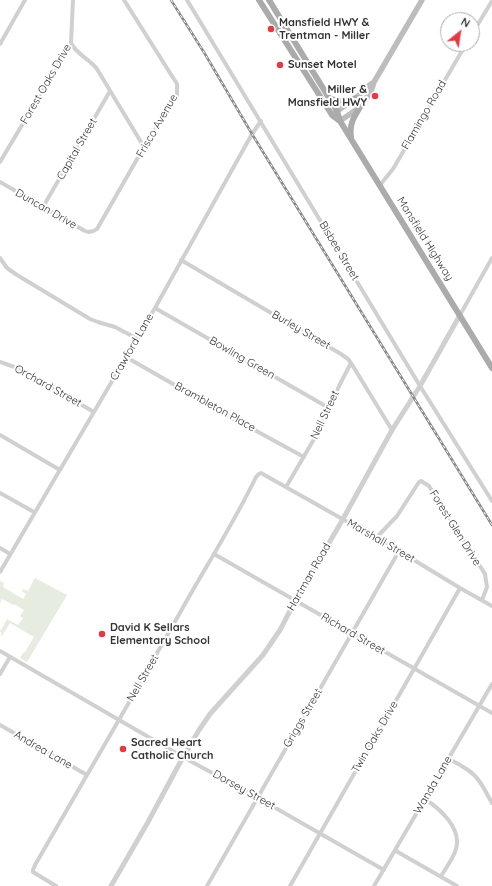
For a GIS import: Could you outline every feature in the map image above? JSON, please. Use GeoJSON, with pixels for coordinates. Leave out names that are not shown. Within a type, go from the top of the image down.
{"type":"FeatureCollection","features":[{"type":"Feature","properties":{"kind":"main road","name":"Mansfield Highway"},"geometry":{"type":"LineString","coordinates":[[259,0],[351,138],[492,368]]}},
{"type":"Feature","properties":{"kind":"main road","name":"Mansfield Highway"},"geometry":{"type":"LineString","coordinates":[[269,0],[329,98],[334,113]]}},
{"type":"Feature","properties":{"kind":"main road"},"geometry":{"type":"LineString","coordinates":[[351,138],[350,129],[352,122],[360,107],[371,92],[374,82],[422,0]]}},
{"type":"Feature","properties":{"kind":"main road"},"geometry":{"type":"LineString","coordinates":[[274,24],[281,20]]}},
{"type":"Feature","properties":{"kind":"main road"},"geometry":{"type":"LineString","coordinates":[[334,113],[356,98],[374,82]]}},
{"type":"Feature","properties":{"kind":"main road"},"geometry":{"type":"LineString","coordinates":[[329,98],[340,102],[345,102],[356,98]]}},
{"type":"Feature","properties":{"kind":"main road"},"geometry":{"type":"LineString","coordinates":[[340,121],[360,107]]}},
{"type":"Feature","properties":{"kind":"street"},"geometry":{"type":"LineString","coordinates":[[0,44],[25,0]]}},
{"type":"Feature","properties":{"kind":"street","name":"Forest Oaks Drive"},"geometry":{"type":"LineString","coordinates":[[0,162],[72,43],[74,0]]}},
{"type":"Feature","properties":{"kind":"street","name":"Frisco Avenue"},"geometry":{"type":"LineString","coordinates":[[94,232],[144,147],[177,95],[177,86],[124,0]]}},
{"type":"Feature","properties":{"kind":"street","name":"Bisbee Street"},"geometry":{"type":"LineString","coordinates":[[186,0],[261,121],[420,386],[492,501]]}},
{"type":"Feature","properties":{"kind":"street"},"geometry":{"type":"LineString","coordinates":[[480,21],[492,1]]}},
{"type":"Feature","properties":{"kind":"street"},"geometry":{"type":"LineString","coordinates":[[72,43],[74,48],[94,65],[144,147]]}},
{"type":"Feature","properties":{"kind":"street","name":"Flamingo Road"},"geometry":{"type":"LineString","coordinates":[[380,185],[393,169],[461,52]]}},
{"type":"Feature","properties":{"kind":"street","name":"Capital Street"},"geometry":{"type":"LineString","coordinates":[[43,207],[110,91]]}},
{"type":"Feature","properties":{"kind":"street","name":"Crawford Lane"},"geometry":{"type":"LineString","coordinates":[[0,572],[126,357],[252,134],[261,121]]}},
{"type":"Feature","properties":{"kind":"street","name":"Duncan Drive"},"geometry":{"type":"LineString","coordinates":[[0,182],[85,231],[90,233],[94,232]]}},
{"type":"Feature","properties":{"kind":"street"},"geometry":{"type":"LineString","coordinates":[[0,258],[16,275],[90,319],[115,327],[136,338]]}},
{"type":"Feature","properties":{"kind":"street","name":"Hartman Road"},"geometry":{"type":"LineString","coordinates":[[111,886],[199,730],[210,714],[263,655],[280,630],[392,430],[420,386],[492,258]]}},
{"type":"Feature","properties":{"kind":"street","name":"Burley Street"},"geometry":{"type":"LineString","coordinates":[[181,260],[348,359],[392,430]]}},
{"type":"Feature","properties":{"kind":"street","name":"Bowling Green"},"geometry":{"type":"LineString","coordinates":[[154,308],[329,408]]}},
{"type":"Feature","properties":{"kind":"street","name":"Brambleton Place"},"geometry":{"type":"LineString","coordinates":[[126,357],[304,457]]}},
{"type":"Feature","properties":{"kind":"street","name":"Orchard Street"},"geometry":{"type":"LineString","coordinates":[[0,362],[17,368],[94,412]]}},
{"type":"Feature","properties":{"kind":"street","name":"Nell Street"},"geometry":{"type":"LineString","coordinates":[[286,487],[317,434],[351,363]]}},
{"type":"Feature","properties":{"kind":"street"},"geometry":{"type":"LineString","coordinates":[[0,435],[60,470]]}},
{"type":"Feature","properties":{"kind":"street","name":"Nell Street"},"geometry":{"type":"LineString","coordinates":[[56,886],[33,872],[35,865],[230,527],[256,477],[261,473],[270,478]]}},
{"type":"Feature","properties":{"kind":"street","name":"Marshall Street"},"geometry":{"type":"LineString","coordinates":[[270,478],[492,606]]}},
{"type":"Feature","properties":{"kind":"street","name":"Forest Glen Drive"},"geometry":{"type":"LineString","coordinates":[[376,538],[397,516],[419,482],[422,481],[429,486],[485,574],[487,587],[482,600]]}},
{"type":"Feature","properties":{"kind":"street"},"geometry":{"type":"LineString","coordinates":[[0,493],[34,512]]}},
{"type":"Feature","properties":{"kind":"street"},"geometry":{"type":"LineString","coordinates":[[0,548],[10,554]]}},
{"type":"Feature","properties":{"kind":"street","name":"Griggs Street"},"geometry":{"type":"LineString","coordinates":[[208,886],[399,551]]}},
{"type":"Feature","properties":{"kind":"street","name":"Richard Street"},"geometry":{"type":"LineString","coordinates":[[214,554],[492,713]]}},
{"type":"Feature","properties":{"kind":"street","name":"Twin Oaks Drive"},"geometry":{"type":"LineString","coordinates":[[290,886],[460,588]]}},
{"type":"Feature","properties":{"kind":"street","name":"Dorsey Street"},"geometry":{"type":"LineString","coordinates":[[0,651],[120,719],[183,757],[384,870]]}},
{"type":"Feature","properties":{"kind":"street"},"geometry":{"type":"LineString","coordinates":[[0,674],[10,657]]}},
{"type":"Feature","properties":{"kind":"street","name":"Wanda Lane"},"geometry":{"type":"LineString","coordinates":[[374,886],[396,851],[492,684]]}},
{"type":"Feature","properties":{"kind":"street","name":"Andrea Lane"},"geometry":{"type":"LineString","coordinates":[[0,725],[86,775]]}},
{"type":"Feature","properties":{"kind":"street"},"geometry":{"type":"LineString","coordinates":[[449,759],[475,776],[481,783],[492,803]]}},
{"type":"Feature","properties":{"kind":"street"},"geometry":{"type":"LineString","coordinates":[[425,799],[442,812],[455,830],[457,836],[456,849],[441,876]]}},
{"type":"Feature","properties":{"kind":"street"},"geometry":{"type":"LineString","coordinates":[[396,851],[457,886]]}},
{"type":"Feature","properties":{"kind":"shaded area"},"geometry":{"type":"Polygon","coordinates":[[[35,578],[67,595],[27,662],[20,658],[34,637],[10,623],[1,636],[2,633],[0,630],[7,619],[18,625],[23,618],[20,616],[24,610],[2,599],[0,603],[0,581],[4,583],[3,587],[23,599],[26,594],[22,591],[23,589],[28,591],[35,578]]]}},
{"type":"Feature","properties":{"kind":"railway"},"geometry":{"type":"LineString","coordinates":[[171,0],[492,525]]}},
{"type":"Feature","properties":{"kind":"place","name":"Mansfield HWY & Trentman - Miller"},"geometry":{"type":"Point","coordinates":[271,29]}},
{"type":"Feature","properties":{"kind":"place","name":"Sunset Motel"},"geometry":{"type":"Point","coordinates":[280,65]}},
{"type":"Feature","properties":{"kind":"place","name":"Miller & Mansfield HWY"},"geometry":{"type":"Point","coordinates":[375,96]}},
{"type":"Feature","properties":{"kind":"place","name":"David K Sellars Elementary School"},"geometry":{"type":"Point","coordinates":[102,634]}},
{"type":"Feature","properties":{"kind":"place","name":"Sacred Heart Catholic Church"},"geometry":{"type":"Point","coordinates":[123,749]}}]}
